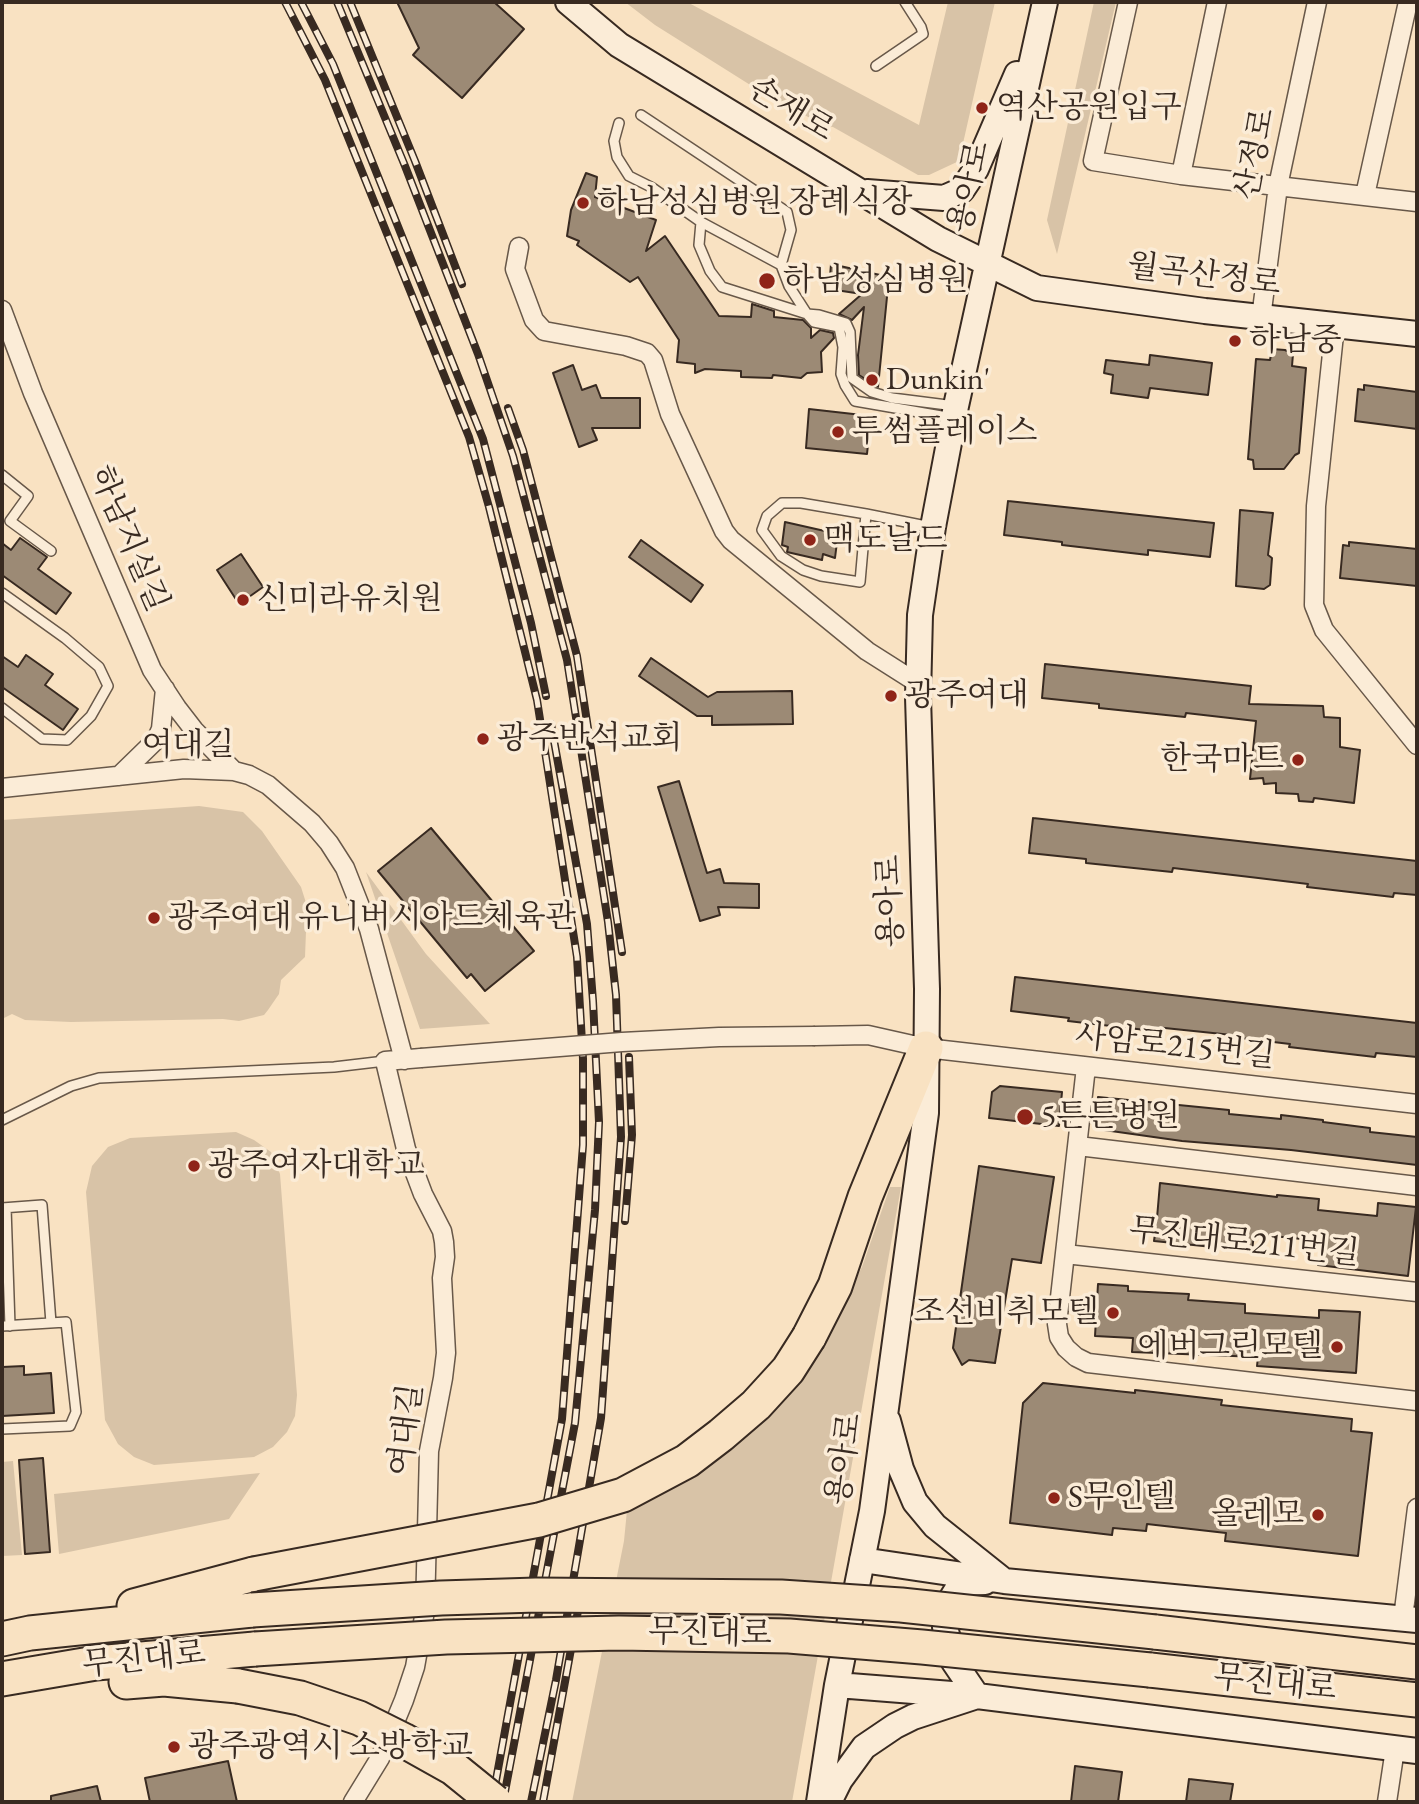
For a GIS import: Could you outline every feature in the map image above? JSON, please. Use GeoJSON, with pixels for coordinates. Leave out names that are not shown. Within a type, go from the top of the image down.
{"type":"FeatureCollection","features":[{"type":"Feature","properties":{"kind":"highway"},"geometry":{"type":"LineString","coordinates":[[16,1636],[254,1574],[539,1520],[623,1495],[687,1461],[764,1396],[788,1370],[809,1337],[835,1286],[865,1198],[926,1048]]}},
{"type":"Feature","properties":{"kind":"highway","name":"무진대로"},"geometry":{"type":"LineString","coordinates":[[16,1636],[252,1609],[482,1597],[666,1595],[768,1597],[901,1605],[1417,1662]]}},
{"type":"Feature","properties":{"kind":"highway","name":"무진대로"},"geometry":{"type":"LineString","coordinates":[[2,1679],[96,1663],[255,1649],[446,1637],[619,1633],[789,1636],[922,1647],[1417,1700]]}},
{"type":"Feature","properties":{"kind":"highway"},"geometry":{"type":"LineString","coordinates":[[2,1690],[164,1679],[238,1686],[300,1698],[359,1718],[404,1740],[453,1768],[495,1802]]}},
{"type":"Feature","properties":{"kind":"main road","name":"손재로"},"geometry":{"type":"LineString","coordinates":[[568,2],[619,45],[938,239],[988,264]]}},
{"type":"Feature","properties":{"kind":"main road"},"geometry":{"type":"LineString","coordinates":[[862,191],[944,198],[962,190],[976,169],[1043,10]]}},
{"type":"Feature","properties":{"kind":"main road","name":"용아로"},"geometry":{"type":"LineString","coordinates":[[819,1802],[837,1685],[872,1511],[926,1113],[927,980],[919,684],[920,615],[933,527],[956,413],[1043,10]]}},
{"type":"Feature","properties":{"kind":"main road","name":"월곡산정로"},"geometry":{"type":"LineString","coordinates":[[988,264],[1037,288],[1261,318],[1417,334]]}},
{"type":"Feature","properties":{"kind":"main road"},"geometry":{"type":"LineString","coordinates":[[885,1410],[901,1469],[915,1502],[935,1526],[1004,1581]]}},
{"type":"Feature","properties":{"kind":"main road"},"geometry":{"type":"LineString","coordinates":[[862,1560],[1004,1581],[1410,1619]]}},
{"type":"Feature","properties":{"kind":"main road"},"geometry":{"type":"LineString","coordinates":[[829,1802],[839,1780],[864,1747],[914,1717],[977,1696],[954,1662],[945,1627],[948,1604],[961,1583],[1004,1581]]}},
{"type":"Feature","properties":{"kind":"main road","name":"무진대로"},"geometry":{"type":"LineString","coordinates":[[837,1685],[977,1696],[1406,1750]]}},
{"type":"Feature","properties":{"kind":"street"},"geometry":{"type":"LineString","coordinates":[[1128,2],[1093,161],[1181,175],[1417,202]]}},
{"type":"Feature","properties":{"kind":"street"},"geometry":{"type":"LineString","coordinates":[[1181,175],[1217,2]]}},
{"type":"Feature","properties":{"kind":"street","name":"산정로"},"geometry":{"type":"LineString","coordinates":[[1261,318],[1278,186],[1317,2]]}},
{"type":"Feature","properties":{"kind":"street"},"geometry":{"type":"LineString","coordinates":[[1365,195],[1408,2]]}},
{"type":"Feature","properties":{"kind":"street"},"geometry":{"type":"LineString","coordinates":[[519,247],[515,269],[534,320],[544,331],[626,346],[647,353],[653,360],[670,414],[724,531],[731,540],[867,651],[919,684]]}},
{"type":"Feature","properties":{"kind":"street","name":"하남지실길"},"geometry":{"type":"LineString","coordinates":[[2,310],[33,393],[152,670],[194,730],[234,771]]}},
{"type":"Feature","properties":{"kind":"street"},"geometry":{"type":"LineString","coordinates":[[1335,325],[1316,506],[1314,605],[1324,630],[1417,745]]}},
{"type":"Feature","properties":{"kind":"street"},"geometry":{"type":"LineString","coordinates":[[119,776],[156,740],[161,729],[165,690]]}},
{"type":"Feature","properties":{"kind":"street","name":"여대길"},"geometry":{"type":"LineString","coordinates":[[2,788],[184,769],[234,771],[268,785],[312,823],[345,868],[369,929],[412,1059]]}},
{"type":"Feature","properties":{"kind":"street","name":"사암로215번길"},"geometry":{"type":"LineString","coordinates":[[385,1061],[622,1042],[719,1037],[868,1035],[926,1048],[1417,1104]]}},
{"type":"Feature","properties":{"kind":"street","name":"여대길"},"geometry":{"type":"LineString","coordinates":[[353,1802],[380,1758],[415,1667],[425,1611],[429,1451],[446,1353],[442,1278],[445,1257],[442,1231],[423,1194],[406,1149],[385,1061]]}},
{"type":"Feature","properties":{"kind":"street"},"geometry":{"type":"LineString","coordinates":[[1086,1067],[1057,1324],[1059,1337],[1066,1349],[1088,1363],[1417,1401]]}},
{"type":"Feature","properties":{"kind":"street"},"geometry":{"type":"LineString","coordinates":[[1078,1146],[1417,1186]]}},
{"type":"Feature","properties":{"kind":"street","name":"무진대로211번길"},"geometry":{"type":"LineString","coordinates":[[1065,1254],[1417,1292]]}},
{"type":"Feature","properties":{"kind":"street"},"geometry":{"type":"LineString","coordinates":[[1410,1619],[1417,1508]]}},
{"type":"Feature","properties":{"kind":"street"},"geometry":{"type":"LineString","coordinates":[[1387,1802],[1406,1750]]}},
{"type":"Feature","properties":{"kind":"lane"},"geometry":{"type":"LineString","coordinates":[[876,66],[923,34],[905,2]]}},
{"type":"Feature","properties":{"kind":"lane"},"geometry":{"type":"LineString","coordinates":[[641,115],[787,212],[791,230],[781,265],[789,286],[813,317],[846,323],[850,332],[852,377],[872,392],[956,413]]}},
{"type":"Feature","properties":{"kind":"lane"},"geometry":{"type":"LineString","coordinates":[[619,123],[614,141],[617,157],[629,176],[652,187],[701,222],[781,265]]}},
{"type":"Feature","properties":{"kind":"lane"},"geometry":{"type":"LineString","coordinates":[[701,222],[699,245],[710,271],[722,287],[839,327],[843,348],[841,374],[855,401],[956,413]]}},
{"type":"Feature","properties":{"kind":"lane"},"geometry":{"type":"LineString","coordinates":[[2,475],[28,496],[10,522],[51,551]]}},
{"type":"Feature","properties":{"kind":"lane"},"geometry":{"type":"LineString","coordinates":[[866,514],[860,582],[821,576],[803,570],[781,556],[762,530],[768,516],[782,503],[801,503],[866,514],[933,527]]}},
{"type":"Feature","properties":{"kind":"lane"},"geometry":{"type":"LineString","coordinates":[[2,593],[65,638],[99,667],[108,686],[92,716],[67,740],[42,739],[2,708]]}},
{"type":"Feature","properties":{"kind":"lane"},"geometry":{"type":"LineString","coordinates":[[2,1120],[71,1086],[99,1078],[385,1061]]}},
{"type":"Feature","properties":{"kind":"lane"},"geometry":{"type":"LineString","coordinates":[[2,1429],[70,1426],[76,1412],[66,1322],[51,1323],[6,1326],[4,1208],[42,1205],[51,1323]]}},
{"type":"Feature","properties":{"kind":"shaded area"},"geometry":{"type":"Polygon","coordinates":[[[625,2],[687,2],[919,125],[948,2],[995,2],[959,161],[929,175],[918,175],[833,127],[825,126],[763,93],[655,25],[625,2]]]}},
{"type":"Feature","properties":{"kind":"shaded area"},"geometry":{"type":"Polygon","coordinates":[[[1094,2],[1116,2],[1057,254],[1047,220],[1094,2]]]}},
{"type":"Feature","properties":{"kind":"shaded area","name":"광주여대 유니버시아드체육관"},"geometry":{"type":"Polygon","coordinates":[[[199,806],[243,812],[262,831],[301,887],[307,906],[305,957],[281,980],[279,994],[264,1015],[239,1021],[71,1022],[25,1020],[12,1014],[2,1019],[2,820],[199,806]]]}},
{"type":"Feature","properties":{"kind":"shaded area"},"geometry":{"type":"Polygon","coordinates":[[[366,872],[426,954],[490,1024],[420,1029],[366,872]]]}},
{"type":"Feature","properties":{"kind":"shaded area"},"geometry":{"type":"Polygon","coordinates":[[[236,1132],[271,1152],[280,1174],[297,1395],[295,1416],[287,1432],[273,1447],[254,1457],[154,1465],[134,1457],[118,1444],[105,1420],[86,1192],[92,1166],[108,1147],[130,1138],[236,1132]]]}},
{"type":"Feature","properties":{"kind":"shaded area"},"geometry":{"type":"Polygon","coordinates":[[[890,1187],[901,1187],[792,1802],[572,1802],[624,1541],[629,1490],[671,1468],[837,1314],[862,1267],[890,1187]]]}},
{"type":"Feature","properties":{"kind":"shaded area"},"geometry":{"type":"Polygon","coordinates":[[[13,1461],[22,1555],[2,1556],[2,1462],[13,1461]]]}},
{"type":"Feature","properties":{"kind":"shaded area"},"geometry":{"type":"Polygon","coordinates":[[[260,1473],[229,1519],[59,1554],[54,1494],[260,1473]]]}},
{"type":"Feature","properties":{"kind":"building"},"geometry":{"type":"Polygon","coordinates":[[[397,2],[494,2],[524,29],[462,98],[413,55],[419,48],[397,2]]]}},
{"type":"Feature","properties":{"kind":"building","name":"하남성심병원"},"geometry":{"type":"Polygon","coordinates":[[[586,173],[597,177],[595,197],[656,220],[646,251],[665,236],[719,316],[751,317],[752,304],[774,311],[774,317],[803,320],[811,328],[811,338],[820,330],[833,333],[834,338],[821,352],[822,372],[807,373],[801,378],[773,375],[772,378],[741,377],[741,371],[705,369],[695,373],[695,364],[677,362],[679,340],[638,277],[630,282],[577,245],[579,241],[567,236],[571,210],[586,173]]]}},
{"type":"Feature","properties":{"kind":"building"},"geometry":{"type":"Polygon","coordinates":[[[831,264],[889,277],[878,387],[859,375],[858,355],[864,307],[852,320],[839,314],[862,294],[829,289],[831,264]]]}},
{"type":"Feature","properties":{"kind":"building"},"geometry":{"type":"Polygon","coordinates":[[[1272,349],[1293,354],[1292,366],[1306,368],[1299,453],[1284,469],[1254,469],[1253,460],[1248,459],[1256,359],[1270,360],[1272,349]]]}},
{"type":"Feature","properties":{"kind":"building"},"geometry":{"type":"Polygon","coordinates":[[[1150,355],[1212,363],[1208,395],[1150,388],[1148,398],[1111,393],[1113,375],[1104,373],[1106,360],[1149,365],[1150,355]]]}},
{"type":"Feature","properties":{"kind":"building"},"geometry":{"type":"Polygon","coordinates":[[[573,365],[582,390],[596,385],[601,398],[640,398],[640,428],[592,428],[597,440],[579,447],[553,373],[573,365]]]}},
{"type":"Feature","properties":{"kind":"building"},"geometry":{"type":"Polygon","coordinates":[[[1364,385],[1417,392],[1417,429],[1355,421],[1358,389],[1364,390],[1364,385]]]}},
{"type":"Feature","properties":{"kind":"building","name":"투썸플레이스"},"geometry":{"type":"Polygon","coordinates":[[[809,409],[871,416],[867,454],[806,448],[809,409]]]}},
{"type":"Feature","properties":{"kind":"building"},"geometry":{"type":"Polygon","coordinates":[[[1008,501],[1214,523],[1210,557],[1148,550],[1148,555],[1004,535],[1008,501]]]}},
{"type":"Feature","properties":{"kind":"building"},"geometry":{"type":"Polygon","coordinates":[[[1240,510],[1273,513],[1268,555],[1272,558],[1270,585],[1264,589],[1236,586],[1240,510]]]}},
{"type":"Feature","properties":{"kind":"building","name":"맥도날드"},"geometry":{"type":"Polygon","coordinates":[[[785,522],[838,534],[835,558],[823,554],[822,560],[787,552],[788,547],[782,545],[785,522]]]}},
{"type":"Feature","properties":{"kind":"building"},"geometry":{"type":"Polygon","coordinates":[[[20,538],[47,557],[38,569],[71,593],[56,614],[2,575],[2,543],[11,550],[20,538]]]}},
{"type":"Feature","properties":{"kind":"building"},"geometry":{"type":"Polygon","coordinates":[[[641,540],[703,585],[691,602],[629,557],[641,540]]]}},
{"type":"Feature","properties":{"kind":"building"},"geometry":{"type":"Polygon","coordinates":[[[1349,542],[1417,549],[1417,586],[1340,578],[1343,545],[1349,546],[1349,542]]]}},
{"type":"Feature","properties":{"kind":"building"},"geometry":{"type":"Polygon","coordinates":[[[241,554],[263,587],[239,604],[217,570],[241,554]]]}},
{"type":"Feature","properties":{"kind":"building"},"geometry":{"type":"Polygon","coordinates":[[[26,655],[53,674],[45,685],[78,709],[63,730],[2,687],[2,656],[18,667],[26,655]]]}},
{"type":"Feature","properties":{"kind":"building"},"geometry":{"type":"Polygon","coordinates":[[[651,658],[708,697],[717,692],[792,691],[793,724],[712,725],[712,716],[697,716],[639,676],[651,658]]]}},
{"type":"Feature","properties":{"kind":"building"},"geometry":{"type":"Polygon","coordinates":[[[1045,664],[1251,686],[1249,704],[1323,706],[1324,717],[1340,718],[1340,747],[1360,750],[1354,803],[1314,798],[1313,802],[1299,801],[1298,794],[1276,793],[1276,783],[1264,784],[1263,778],[1250,779],[1256,721],[1186,713],[1185,717],[1099,708],[1099,704],[1042,698],[1045,664]]]}},
{"type":"Feature","properties":{"kind":"building"},"geometry":{"type":"Polygon","coordinates":[[[679,781],[707,873],[720,869],[724,883],[759,884],[759,908],[718,907],[720,915],[700,921],[658,787],[679,781]]]}},
{"type":"Feature","properties":{"kind":"building"},"geometry":{"type":"Polygon","coordinates":[[[1033,818],[1417,861],[1417,895],[1394,893],[1393,897],[1173,868],[1172,872],[1086,863],[1086,859],[1029,853],[1033,818]]]}},
{"type":"Feature","properties":{"kind":"building"},"geometry":{"type":"Polygon","coordinates":[[[431,828],[534,951],[485,991],[471,974],[467,978],[378,871],[431,828]]]}},
{"type":"Feature","properties":{"kind":"building"},"geometry":{"type":"Polygon","coordinates":[[[1015,977],[1417,1023],[1417,1057],[1376,1053],[1375,1057],[1289,1047],[1290,1044],[1232,1035],[1155,1027],[1154,1031],[1011,1011],[1015,977]]]}},
{"type":"Feature","properties":{"kind":"building"},"geometry":{"type":"Polygon","coordinates":[[[1000,1086],[1062,1092],[1059,1126],[989,1118],[992,1092],[1000,1086]]]}},
{"type":"Feature","properties":{"kind":"building"},"geometry":{"type":"Polygon","coordinates":[[[1098,1097],[1229,1110],[1229,1114],[1281,1119],[1281,1115],[1323,1120],[1370,1128],[1370,1132],[1417,1137],[1417,1165],[1291,1150],[1182,1141],[1104,1130],[1096,1120],[1098,1097]]]}},
{"type":"Feature","properties":{"kind":"building"},"geometry":{"type":"Polygon","coordinates":[[[979,1166],[1054,1177],[1041,1263],[1012,1259],[995,1363],[969,1360],[962,1365],[953,1348],[979,1166]]]}},
{"type":"Feature","properties":{"kind":"building"},"geometry":{"type":"Polygon","coordinates":[[[1160,1183],[1277,1197],[1319,1199],[1318,1210],[1377,1216],[1378,1203],[1416,1207],[1408,1276],[1318,1265],[1321,1241],[1254,1234],[1252,1251],[1154,1241],[1155,1234],[1143,1233],[1145,1217],[1157,1218],[1160,1183]]]}},
{"type":"Feature","properties":{"kind":"building"},"geometry":{"type":"Polygon","coordinates":[[[1098,1284],[1128,1286],[1128,1291],[1189,1294],[1188,1300],[1245,1304],[1245,1313],[1319,1318],[1319,1310],[1360,1312],[1356,1373],[1257,1366],[1258,1357],[1132,1352],[1133,1338],[1095,1336],[1098,1284]]]}},
{"type":"Feature","properties":{"kind":"building"},"geometry":{"type":"Polygon","coordinates":[[[24,1366],[24,1375],[51,1373],[54,1413],[2,1416],[2,1367],[24,1366]]]}},
{"type":"Feature","properties":{"kind":"building"},"geometry":{"type":"Polygon","coordinates":[[[1043,1383],[1135,1393],[1135,1390],[1162,1393],[1222,1400],[1221,1405],[1352,1419],[1351,1431],[1372,1433],[1358,1556],[1225,1541],[1226,1533],[1147,1524],[1146,1531],[1113,1528],[1112,1535],[1010,1523],[1023,1403],[1043,1383]]]}},
{"type":"Feature","properties":{"kind":"building"},"geometry":{"type":"Polygon","coordinates":[[[43,1458],[50,1552],[25,1554],[19,1460],[43,1458]]]}},
{"type":"Feature","properties":{"kind":"building"},"geometry":{"type":"Polygon","coordinates":[[[228,1761],[237,1802],[150,1802],[145,1778],[228,1761]]]}},
{"type":"Feature","properties":{"kind":"building"},"geometry":{"type":"Polygon","coordinates":[[[1075,1766],[1122,1772],[1118,1802],[1071,1802],[1075,1766]]]}},
{"type":"Feature","properties":{"kind":"building"},"geometry":{"type":"Polygon","coordinates":[[[1189,1779],[1233,1784],[1230,1802],[1186,1802],[1189,1779]]]}},
{"type":"Feature","properties":{"kind":"building"},"geometry":{"type":"Polygon","coordinates":[[[97,1786],[101,1802],[51,1802],[51,1796],[97,1786]]]}},
{"type":"Feature","properties":{"kind":"railway"},"geometry":{"type":"LineString","coordinates":[[285,2],[325,80],[469,437],[537,700],[577,957],[583,1059],[583,1145],[562,1419],[492,1802]]}},
{"type":"Feature","properties":{"kind":"railway"},"geometry":{"type":"LineString","coordinates":[[301,2],[333,64],[483,439],[531,623],[546,696]]}},
{"type":"Feature","properties":{"kind":"railway"},"geometry":{"type":"LineString","coordinates":[[337,2],[405,166],[478,354],[513,456],[567,660],[608,922],[616,995],[621,1137],[601,1418],[556,1680],[531,1802]]}},
{"type":"Feature","properties":{"kind":"railway"},"geometry":{"type":"LineString","coordinates":[[350,2],[462,284]]}},
{"type":"Feature","properties":{"kind":"railway"},"geometry":{"type":"LineString","coordinates":[[508,408],[523,450],[577,656],[622,952]]}},
{"type":"Feature","properties":{"kind":"railway"},"geometry":{"type":"LineString","coordinates":[[503,1802],[575,1423],[595,1210],[599,1122],[587,924],[551,724]]}},
{"type":"Feature","properties":{"kind":"railway"},"geometry":{"type":"LineString","coordinates":[[625,1221],[632,1135],[629,1057]]}},
{"type":"Feature","properties":{"kind":"railway"},"geometry":{"type":"LineString","coordinates":[[543,1802],[582,1589]]}},
{"type":"Feature","properties":{"kind":"place","name":"역산공원입구"},"geometry":{"type":"Point","coordinates":[982,108]}},
{"type":"Feature","properties":{"kind":"place","name":"하남성심병원 장례식장"},"geometry":{"type":"Point","coordinates":[583,203]}},
{"type":"Feature","properties":{"kind":"place","name":"하남성심병원"},"geometry":{"type":"Point","coordinates":[767,281]}},
{"type":"Feature","properties":{"kind":"place","name":"하남중"},"geometry":{"type":"Point","coordinates":[1235,341]}},
{"type":"Feature","properties":{"kind":"place","name":"Dunkin'"},"geometry":{"type":"Point","coordinates":[872,380]}},
{"type":"Feature","properties":{"kind":"place","name":"투썸플레이스"},"geometry":{"type":"Point","coordinates":[838,432]}},
{"type":"Feature","properties":{"kind":"place","name":"맥도날드"},"geometry":{"type":"Point","coordinates":[810,540]}},
{"type":"Feature","properties":{"kind":"place","name":"신미라유치원"},"geometry":{"type":"Point","coordinates":[243,600]}},
{"type":"Feature","properties":{"kind":"place","name":"광주여대"},"geometry":{"type":"Point","coordinates":[891,696]}},
{"type":"Feature","properties":{"kind":"place","name":"광주반석교회"},"geometry":{"type":"Point","coordinates":[483,739]}},
{"type":"Feature","properties":{"kind":"place","name":"한국마트"},"geometry":{"type":"Point","coordinates":[1298,760]}},
{"type":"Feature","properties":{"kind":"place","name":"광주여대 유니버시아드체육관"},"geometry":{"type":"Point","coordinates":[154,918]}},
{"type":"Feature","properties":{"kind":"place","name":"5튼튼병원"},"geometry":{"type":"Point","coordinates":[1025,1117]}},
{"type":"Feature","properties":{"kind":"place","name":"광주여자대학교"},"geometry":{"type":"Point","coordinates":[194,1166]}},
{"type":"Feature","properties":{"kind":"place","name":"조선비취모텔"},"geometry":{"type":"Point","coordinates":[1113,1313]}},
{"type":"Feature","properties":{"kind":"place","name":"에버그린모텔"},"geometry":{"type":"Point","coordinates":[1337,1347]}},
{"type":"Feature","properties":{"kind":"place","name":"S무인텔"},"geometry":{"type":"Point","coordinates":[1054,1498]}},
{"type":"Feature","properties":{"kind":"place","name":"올레모"},"geometry":{"type":"Point","coordinates":[1318,1515]}},
{"type":"Feature","properties":{"kind":"place","name":"광주광역시 소방학교"},"geometry":{"type":"Point","coordinates":[174,1747]}}]}
